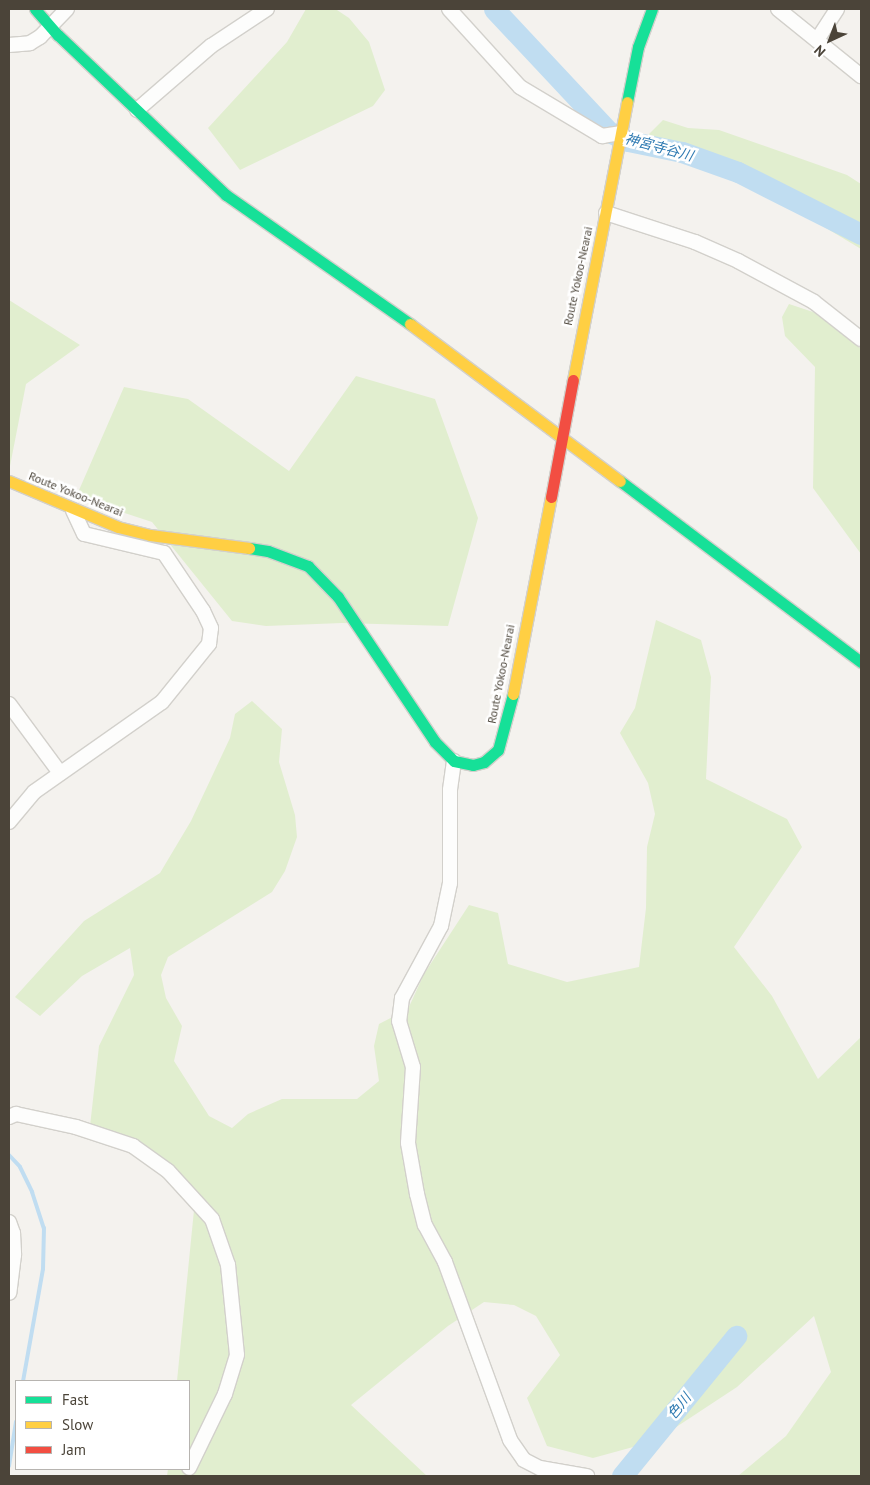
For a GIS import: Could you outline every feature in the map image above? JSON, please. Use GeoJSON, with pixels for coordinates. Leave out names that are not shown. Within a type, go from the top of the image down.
{"type":"FeatureCollection","features":[{"type":"Feature","properties":{"kind":"main road"},"geometry":{"type":"LineString","coordinates":[[35,9],[137,110],[233,200],[416,328],[560,438],[861,662]]}},
{"type":"Feature","properties":{"kind":"main road","name":"Route Yokoo-Nearai"},"geometry":{"type":"LineString","coordinates":[[9,480],[73,510],[150,535],[268,551],[308,566],[338,597],[435,742],[454,761],[473,765],[484,762],[498,750],[506,728],[560,438],[638,47],[652,9]]}},
{"type":"Feature","properties":{"kind":"street"},"geometry":{"type":"LineString","coordinates":[[9,45],[30,43],[52,27],[67,9]]}},
{"type":"Feature","properties":{"kind":"street"},"geometry":{"type":"LineString","coordinates":[[137,110],[211,46],[266,9]]}},
{"type":"Feature","properties":{"kind":"street"},"geometry":{"type":"LineString","coordinates":[[449,9],[520,88],[602,136],[622,133]]}},
{"type":"Feature","properties":{"kind":"street"},"geometry":{"type":"LineString","coordinates":[[778,9],[861,76]]}},
{"type":"Feature","properties":{"kind":"street"},"geometry":{"type":"LineString","coordinates":[[817,40],[837,9]]}},
{"type":"Feature","properties":{"kind":"street"},"geometry":{"type":"LineString","coordinates":[[606,213],[695,242],[738,261],[814,302],[861,339]]}},
{"type":"Feature","properties":{"kind":"street"},"geometry":{"type":"LineString","coordinates":[[9,822],[34,792],[162,702],[209,644],[211,628],[164,554],[84,534],[73,510]]}},
{"type":"Feature","properties":{"kind":"street"},"geometry":{"type":"LineString","coordinates":[[9,704],[60,773]]}},
{"type":"Feature","properties":{"kind":"street"},"geometry":{"type":"LineString","coordinates":[[454,761],[450,790],[450,883],[441,926],[402,998],[399,1021],[413,1067],[408,1143],[415,1186],[425,1225],[445,1262],[510,1440],[524,1460],[540,1468],[587,1476]]}},
{"type":"Feature","properties":{"kind":"street"},"geometry":{"type":"LineString","coordinates":[[9,1116],[16,1114],[76,1127],[133,1146],[168,1171],[212,1219],[228,1265],[237,1356],[225,1394],[190,1466]]}},
{"type":"Feature","properties":{"kind":"street"},"geometry":{"type":"LineString","coordinates":[[9,1222],[13,1233],[14,1255],[9,1293]]}},
{"type":"Feature","properties":{"kind":"green space"},"geometry":{"type":"Polygon","coordinates":[[[306,9],[337,10],[349,18],[369,42],[385,90],[373,106],[240,170],[208,128],[287,42],[306,9]]]}},
{"type":"Feature","properties":{"kind":"green space"},"geometry":{"type":"Polygon","coordinates":[[[663,120],[688,128],[719,130],[847,175],[861,184],[861,249],[776,198],[648,135],[663,120]]]}},
{"type":"Feature","properties":{"kind":"green space"},"geometry":{"type":"Polygon","coordinates":[[[9,300],[80,345],[26,384],[10,466],[9,300]]]}},
{"type":"Feature","properties":{"kind":"green space"},"geometry":{"type":"Polygon","coordinates":[[[789,304],[825,316],[861,349],[861,554],[813,488],[815,367],[785,336],[782,317],[789,304]]]}},
{"type":"Feature","properties":{"kind":"green space"},"geometry":{"type":"Polygon","coordinates":[[[356,376],[435,399],[478,518],[448,626],[342,623],[266,626],[232,621],[152,522],[76,497],[124,387],[188,399],[289,471],[356,376]]]}},
{"type":"Feature","properties":{"kind":"green space"},"geometry":{"type":"Polygon","coordinates":[[[656,620],[701,640],[711,677],[706,779],[787,819],[802,847],[734,947],[772,996],[818,1079],[861,1037],[861,1476],[738,1476],[786,1436],[831,1372],[814,1316],[737,1387],[655,1441],[593,1458],[547,1446],[527,1398],[560,1355],[536,1316],[514,1305],[484,1302],[448,1326],[351,1405],[427,1476],[167,1476],[168,1470],[190,1470],[190,1380],[177,1380],[196,1190],[148,1147],[121,1134],[90,1126],[99,1046],[134,975],[130,948],[82,976],[40,1016],[15,997],[84,921],[160,873],[191,821],[230,738],[235,714],[252,701],[282,729],[279,762],[295,815],[297,837],[285,871],[272,892],[168,957],[161,975],[166,998],[182,1026],[174,1061],[209,1116],[232,1128],[248,1114],[282,1099],[357,1099],[379,1081],[374,1046],[379,1024],[408,1009],[424,974],[469,905],[498,913],[508,964],[567,982],[639,967],[646,908],[647,847],[655,814],[648,783],[620,733],[635,708],[656,620]]]}},
{"type":"Feature","properties":{"kind":"waterway","name":"神宮寺谷川"},"geometry":{"type":"LineString","coordinates":[[494,9],[609,132],[628,141],[682,152],[738,172],[861,234]]}},
{"type":"Feature","properties":{"kind":"waterway"},"geometry":{"type":"LineString","coordinates":[[9,1155],[20,1167],[32,1192],[44,1228],[43,1269],[23,1380]]}},
{"type":"Feature","properties":{"kind":"waterway","name":"色川"},"geometry":{"type":"LineString","coordinates":[[622,1476],[736,1336]]}},
{"type":"Feature","properties":{"kind":"waterway"},"geometry":{"type":"LineString","coordinates":[[9,1466],[15,1428]]}},
{"type":"Feature","properties":{"kind":"traffic: fast"},"geometry":{"type":"LineString","coordinates":[[35,9],[58,35],[226,195],[410,324]]}},
{"type":"Feature","properties":{"kind":"traffic: fast"},"geometry":{"type":"LineString","coordinates":[[627,102],[638,47],[652,9]]}},
{"type":"Feature","properties":{"kind":"traffic: fast"},"geometry":{"type":"LineString","coordinates":[[620,481],[861,662]]}},
{"type":"Feature","properties":{"kind":"traffic: fast"},"geometry":{"type":"LineString","coordinates":[[249,548],[268,551],[308,566],[338,597],[435,742],[454,761],[473,765],[484,762],[498,750],[513,694]]}},
{"type":"Feature","properties":{"kind":"traffic: slow"},"geometry":{"type":"LineString","coordinates":[[573,380],[627,102]]}},
{"type":"Feature","properties":{"kind":"traffic: slow"},"geometry":{"type":"LineString","coordinates":[[410,324],[620,481]]}},
{"type":"Feature","properties":{"kind":"traffic: slow"},"geometry":{"type":"LineString","coordinates":[[9,481],[118,527],[150,535],[249,548]]}},
{"type":"Feature","properties":{"kind":"traffic: slow"},"geometry":{"type":"LineString","coordinates":[[513,694],[551,497]]}},
{"type":"Feature","properties":{"kind":"traffic: jam"},"geometry":{"type":"LineString","coordinates":[[551,497],[573,380]]}}]}
